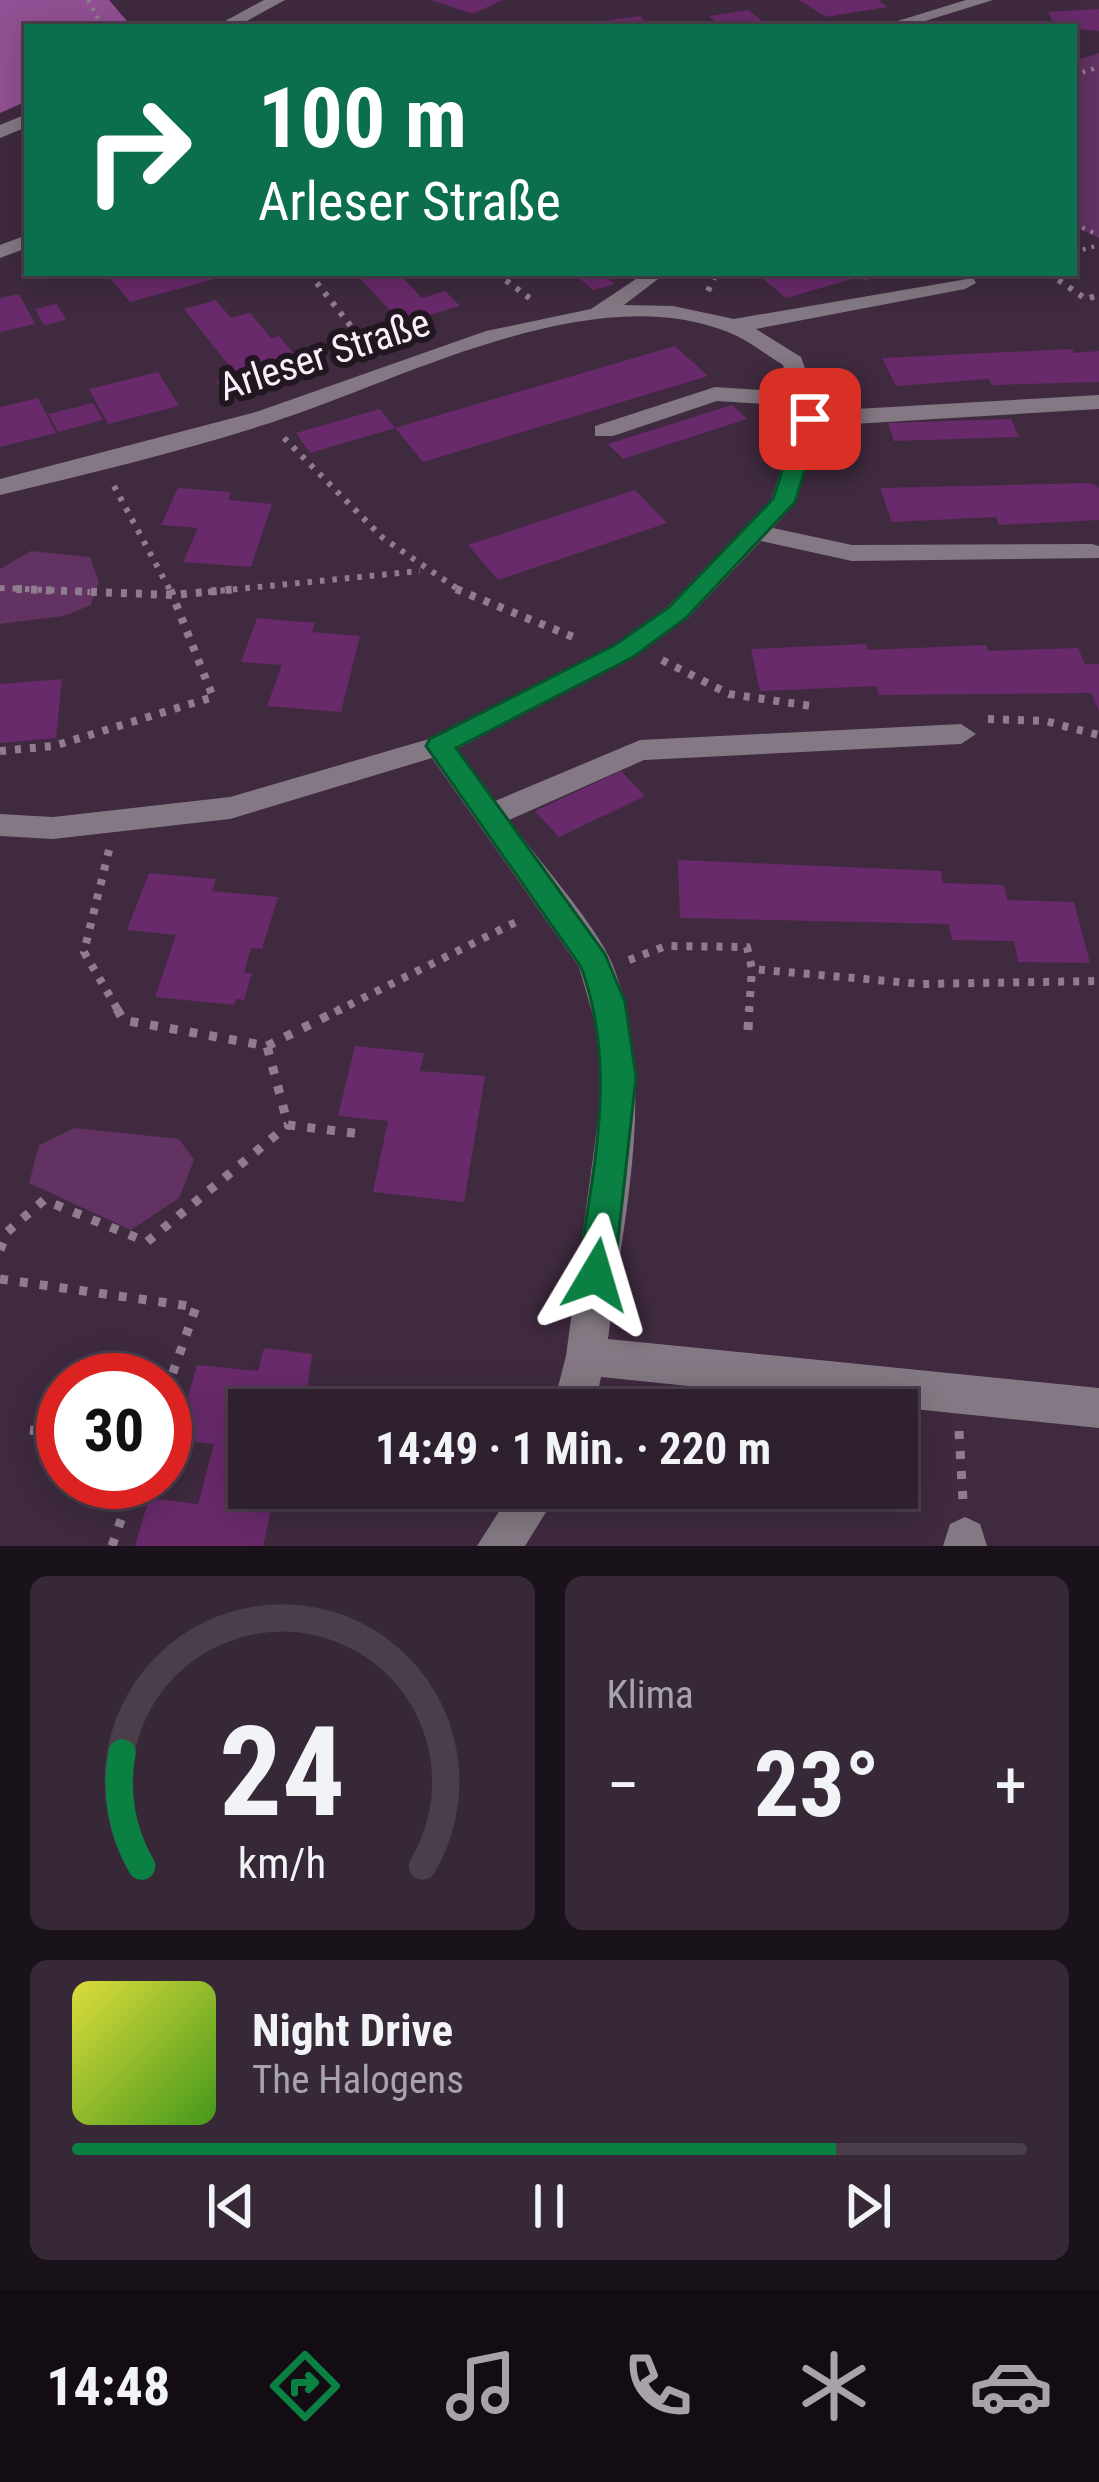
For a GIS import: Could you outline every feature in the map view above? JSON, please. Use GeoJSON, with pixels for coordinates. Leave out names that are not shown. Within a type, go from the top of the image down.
{"type":"FeatureCollection","features":[{"type":"Feature","properties":{"kind":"street"},"geometry":{"type":"LineString","coordinates":[[229,24],[277,0]]}},
{"type":"Feature","properties":{"kind":"street"},"geometry":{"type":"LineString","coordinates":[[898,24],[985,0]]}},
{"type":"Feature","properties":{"kind":"street"},"geometry":{"type":"LineString","coordinates":[[596,315],[647,279]]}},
{"type":"Feature","properties":{"kind":"street"},"geometry":{"type":"LineString","coordinates":[[734,326],[965,283]]}},
{"type":"Feature","properties":{"kind":"street","name":"Arleser Straße"},"geometry":{"type":"LineString","coordinates":[[0,487],[265,417],[530,325],[596,315],[688,315],[734,326],[793,362],[800,425]]}},
{"type":"Feature","properties":{"kind":"street"},"geometry":{"type":"LineString","coordinates":[[604,431],[715,394],[800,425],[1099,401]]}},
{"type":"Feature","properties":{"kind":"street"},"geometry":{"type":"LineString","coordinates":[[0,825],[53,828],[230,808],[439,746],[624,651],[678,612],[784,502],[800,425]]}},
{"type":"Feature","properties":{"kind":"street"},"geometry":{"type":"LineString","coordinates":[[758,532],[852,553],[1092,552]]}},
{"type":"Feature","properties":{"kind":"street"},"geometry":{"type":"LineString","coordinates":[[489,815],[640,749],[961,734]]}},
{"type":"Feature","properties":{"kind":"street"},"geometry":{"type":"LineString","coordinates":[[439,746],[598,971],[618,1043],[620,1077],[578,1389]]}},
{"type":"Feature","properties":{"kind":"street"},"geometry":{"type":"LineString","coordinates":[[586,1356],[1099,1408]]}},
{"type":"Feature","properties":{"kind":"street"},"geometry":{"type":"LineString","coordinates":[[499,1546],[525,1509]]}},
{"type":"Feature","properties":{"kind":"path"},"geometry":{"type":"LineString","coordinates":[[311,276],[383,366]]}},
{"type":"Feature","properties":{"kind":"path"},"geometry":{"type":"LineString","coordinates":[[500,276],[548,312]]}},
{"type":"Feature","properties":{"kind":"path"},"geometry":{"type":"LineString","coordinates":[[1053,276],[1086,298],[1099,295]]}},
{"type":"Feature","properties":{"kind":"path"},"geometry":{"type":"LineString","coordinates":[[0,751],[54,746],[213,698],[172,595],[99,464]]}},
{"type":"Feature","properties":{"kind":"path"},"geometry":{"type":"LineString","coordinates":[[0,588],[172,595],[420,571]]}},
{"type":"Feature","properties":{"kind":"path"},"geometry":{"type":"LineString","coordinates":[[117,820],[84,952],[123,1020],[267,1046],[492,932],[554,906]]}},
{"type":"Feature","properties":{"kind":"path"},"geometry":{"type":"LineString","coordinates":[[598,971],[666,946],[747,947],[752,969],[748,1030]]}},
{"type":"Feature","properties":{"kind":"path"},"geometry":{"type":"LineString","coordinates":[[752,969],[922,984],[1099,981]]}},
{"type":"Feature","properties":{"kind":"path"},"geometry":{"type":"LineString","coordinates":[[267,1046],[288,1124]]}},
{"type":"Feature","properties":{"kind":"path"},"geometry":{"type":"LineString","coordinates":[[0,1250],[7,1232],[44,1201],[147,1242],[288,1124],[361,1134]]}},
{"type":"Feature","properties":{"kind":"path"},"geometry":{"type":"LineString","coordinates":[[0,1279],[196,1307],[180,1353]]}},
{"type":"Feature","properties":{"kind":"path"},"geometry":{"type":"LineString","coordinates":[[958,1394],[965,1543]]}},
{"type":"Feature","properties":{"kind":"path"},"geometry":{"type":"LineString","coordinates":[[30,1430],[36,1431]]}},
{"type":"Feature","properties":{"kind":"path"},"geometry":{"type":"LineString","coordinates":[[112,1546],[125,1509]]}},
{"type":"Feature","properties":{"kind":"shaded area"},"geometry":{"type":"Polygon","coordinates":[[[0,0],[109,0],[129,24],[24,24],[24,102],[0,113],[0,0]]]}},
{"type":"Feature","properties":{"kind":"shaded area"},"geometry":{"type":"Polygon","coordinates":[[[1099,53],[1099,238],[1077,227],[1077,60],[1099,53]]]}},
{"type":"Feature","properties":{"kind":"shaded area"},"geometry":{"type":"Polygon","coordinates":[[[31,551],[90,557],[99,582],[91,605],[64,616],[0,624],[0,569],[31,551]]]}},
{"type":"Feature","properties":{"kind":"shaded area"},"geometry":{"type":"Polygon","coordinates":[[[75,1128],[179,1139],[194,1160],[179,1198],[131,1230],[29,1183],[39,1145],[75,1128]]]}},
{"type":"Feature","properties":{"kind":"building"},"geometry":{"type":"Polygon","coordinates":[[[431,0],[502,0],[473,14],[431,0]]]}},
{"type":"Feature","properties":{"kind":"building"},"geometry":{"type":"Polygon","coordinates":[[[799,0],[878,0],[887,7],[826,17],[799,0]]]}},
{"type":"Feature","properties":{"kind":"building"},"geometry":{"type":"Polygon","coordinates":[[[1099,9],[1099,31],[1054,24],[1048,12],[1099,9]]]}},
{"type":"Feature","properties":{"kind":"building"},"geometry":{"type":"Polygon","coordinates":[[[749,10],[765,24],[718,24],[709,16],[749,10]]]}},
{"type":"Feature","properties":{"kind":"building"},"geometry":{"type":"Polygon","coordinates":[[[640,16],[648,24],[589,24],[640,16]]]}},
{"type":"Feature","properties":{"kind":"building"},"geometry":{"type":"Polygon","coordinates":[[[108,276],[226,276],[130,302],[108,276]]]}},
{"type":"Feature","properties":{"kind":"building"},"geometry":{"type":"Polygon","coordinates":[[[358,276],[401,276],[422,298],[445,291],[460,306],[402,323],[358,276]]]}},
{"type":"Feature","properties":{"kind":"building"},"geometry":{"type":"Polygon","coordinates":[[[606,276],[615,284],[593,290],[578,277],[606,276]]]}},
{"type":"Feature","properties":{"kind":"building"},"geometry":{"type":"Polygon","coordinates":[[[760,276],[881,276],[864,281],[859,277],[786,298],[760,276]]]}},
{"type":"Feature","properties":{"kind":"building"},"geometry":{"type":"Polygon","coordinates":[[[19,294],[35,324],[0,332],[0,298],[19,294]]]}},
{"type":"Feature","properties":{"kind":"building"},"geometry":{"type":"Polygon","coordinates":[[[216,300],[231,318],[250,313],[271,338],[279,336],[295,355],[234,372],[184,309],[216,300]]]}},
{"type":"Feature","properties":{"kind":"building"},"geometry":{"type":"Polygon","coordinates":[[[57,304],[66,320],[44,325],[35,309],[57,304]]]}},
{"type":"Feature","properties":{"kind":"building"},"geometry":{"type":"Polygon","coordinates":[[[675,346],[708,376],[423,462],[395,428],[675,346]]]}},
{"type":"Feature","properties":{"kind":"building"},"geometry":{"type":"Polygon","coordinates":[[[1072,349],[1074,353],[1099,351],[1099,382],[992,385],[989,379],[896,386],[882,358],[1072,349]]]}},
{"type":"Feature","properties":{"kind":"building"},"geometry":{"type":"Polygon","coordinates":[[[310,356],[320,370],[225,395],[216,381],[310,356]]]}},
{"type":"Feature","properties":{"kind":"building"},"geometry":{"type":"Polygon","coordinates":[[[158,372],[179,406],[108,424],[89,389],[158,372]]]}},
{"type":"Feature","properties":{"kind":"building"},"geometry":{"type":"Polygon","coordinates":[[[38,398],[56,433],[0,447],[0,407],[38,398]]]}},
{"type":"Feature","properties":{"kind":"building"},"geometry":{"type":"Polygon","coordinates":[[[93,403],[103,420],[58,432],[48,414],[93,403]]]}},
{"type":"Feature","properties":{"kind":"building"},"geometry":{"type":"Polygon","coordinates":[[[732,405],[747,419],[623,459],[608,444],[732,405]]]}},
{"type":"Feature","properties":{"kind":"building"},"geometry":{"type":"Polygon","coordinates":[[[380,409],[395,428],[310,453],[296,433],[380,409]]]}},
{"type":"Feature","properties":{"kind":"building"},"geometry":{"type":"Polygon","coordinates":[[[1011,419],[1019,437],[894,441],[888,423],[1011,419]]]}},
{"type":"Feature","properties":{"kind":"building"},"geometry":{"type":"Polygon","coordinates":[[[1091,483],[1099,488],[1099,520],[999,525],[996,517],[892,522],[880,488],[1091,483]]]}},
{"type":"Feature","properties":{"kind":"building"},"geometry":{"type":"Polygon","coordinates":[[[178,488],[231,492],[228,500],[272,504],[251,567],[183,562],[198,528],[161,525],[178,488]]]}},
{"type":"Feature","properties":{"kind":"building"},"geometry":{"type":"Polygon","coordinates":[[[635,490],[667,523],[498,580],[468,545],[635,490]]]}},
{"type":"Feature","properties":{"kind":"building"},"geometry":{"type":"Polygon","coordinates":[[[257,618],[315,623],[312,632],[360,636],[341,712],[267,706],[282,665],[241,662],[257,618]]]}},
{"type":"Feature","properties":{"kind":"building"},"geometry":{"type":"Polygon","coordinates":[[[866,644],[868,650],[986,645],[988,651],[1078,648],[1085,664],[1099,664],[1099,711],[1091,693],[879,695],[876,686],[760,691],[751,649],[866,644]]]}},
{"type":"Feature","properties":{"kind":"building"},"geometry":{"type":"Polygon","coordinates":[[[62,679],[56,738],[0,743],[0,684],[62,679]]]}},
{"type":"Feature","properties":{"kind":"building"},"geometry":{"type":"Polygon","coordinates":[[[621,771],[645,796],[559,837],[535,811],[621,771]]]}},
{"type":"Feature","properties":{"kind":"building"},"geometry":{"type":"Polygon","coordinates":[[[678,860],[941,871],[943,883],[1004,885],[1007,900],[1074,902],[1090,963],[1018,962],[1014,941],[952,940],[949,924],[680,918],[678,860]]]}},
{"type":"Feature","properties":{"kind":"building"},"geometry":{"type":"Polygon","coordinates":[[[149,873],[216,879],[212,891],[278,897],[262,949],[251,948],[244,973],[252,973],[244,1000],[236,999],[234,1005],[155,997],[176,935],[127,930],[149,873]]]}},
{"type":"Feature","properties":{"kind":"building"},"geometry":{"type":"Polygon","coordinates":[[[355,1046],[424,1053],[420,1071],[485,1076],[464,1202],[373,1192],[388,1121],[338,1116],[355,1046]]]}},
{"type":"Feature","properties":{"kind":"building"},"geometry":{"type":"Polygon","coordinates":[[[264,1348],[312,1354],[307,1389],[228,1389],[228,1509],[271,1509],[263,1546],[135,1546],[146,1509],[192,1509],[192,1503],[198,1504],[214,1444],[192,1442],[192,1383],[197,1365],[258,1371],[264,1348]]]}},
{"type":"Feature","properties":{"kind":"route"},"geometry":{"type":"LineString","coordinates":[[596,1275],[620,1077],[610,1002],[595,963],[439,746],[624,651],[678,612],[784,502],[810,419]]}}]}
